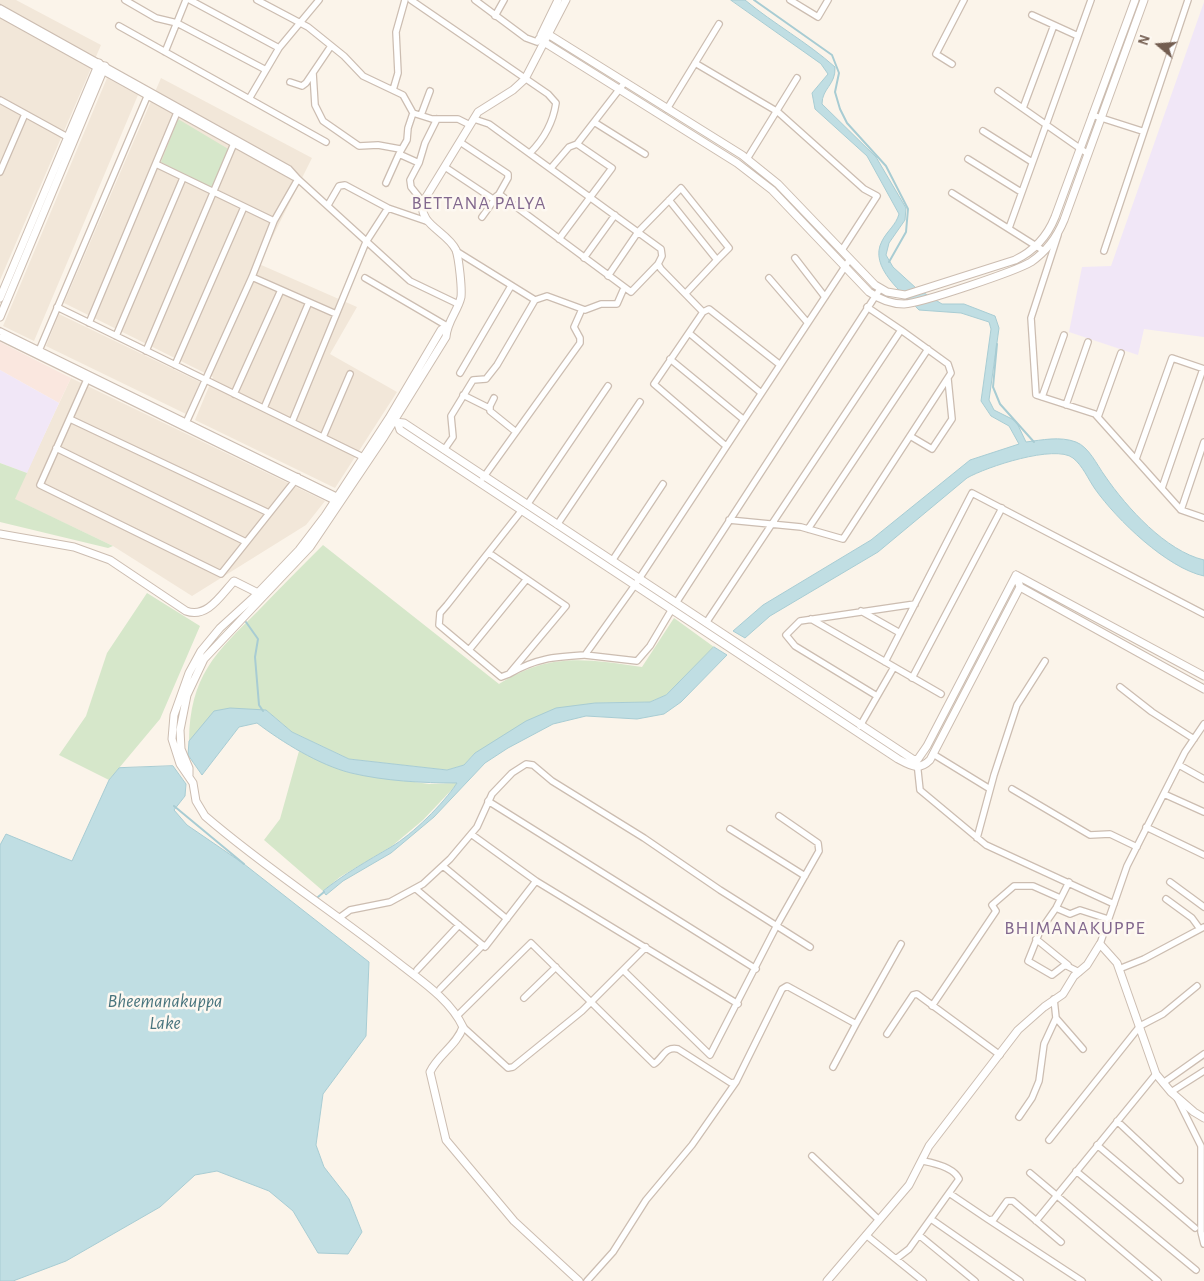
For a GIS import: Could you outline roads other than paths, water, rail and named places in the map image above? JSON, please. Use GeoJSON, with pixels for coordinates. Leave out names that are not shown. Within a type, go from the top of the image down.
{"type":"FeatureCollection","features":[{"type":"Feature","properties":{"kind":"street"},"geometry":{"type":"LineString","coordinates":[[125,0],[156,18],[177,23],[266,70]]}},
{"type":"Feature","properties":{"kind":"street"},"geometry":{"type":"LineString","coordinates":[[165,52],[186,0]]}},
{"type":"Feature","properties":{"kind":"street"},"geometry":{"type":"LineString","coordinates":[[190,0],[279,48]]}},
{"type":"Feature","properties":{"kind":"street"},"geometry":{"type":"LineString","coordinates":[[257,0],[301,24],[332,46],[363,76],[403,96],[413,112],[437,119],[458,119],[489,124],[661,249],[662,256],[658,264],[631,292],[499,194]]}},
{"type":"Feature","properties":{"kind":"street"},"geometry":{"type":"LineString","coordinates":[[249,99],[279,48],[301,24],[319,0]]}},
{"type":"Feature","properties":{"kind":"street"},"geometry":{"type":"LineString","coordinates":[[393,90],[398,73],[396,32],[405,0]]}},
{"type":"Feature","properties":{"kind":"street"},"geometry":{"type":"LineString","coordinates":[[411,0],[548,94],[556,103],[554,118],[540,144],[530,153]]}},
{"type":"Feature","properties":{"kind":"street"},"geometry":{"type":"LineString","coordinates":[[475,0],[526,38],[540,41],[737,163],[772,190],[875,296],[890,302],[906,304],[1018,268],[1044,251],[1057,234],[1064,220]]}},
{"type":"Feature","properties":{"kind":"street"},"geometry":{"type":"LineString","coordinates":[[495,16],[504,0]]}},
{"type":"Feature","properties":{"kind":"street"},"geometry":{"type":"LineString","coordinates":[[545,33],[558,0]]}},
{"type":"Feature","properties":{"kind":"street"},"geometry":{"type":"LineString","coordinates":[[426,221],[422,210],[424,202],[472,122],[484,108],[513,90],[525,79],[540,41],[566,0]]}},
{"type":"Feature","properties":{"kind":"street"},"geometry":{"type":"LineString","coordinates":[[793,1],[818,17],[828,0]]}},
{"type":"Feature","properties":{"kind":"street"},"geometry":{"type":"LineString","coordinates":[[952,64],[936,54],[964,0]]}},
{"type":"Feature","properties":{"kind":"street"},"geometry":{"type":"LineString","coordinates":[[1009,228],[1091,0]]}},
{"type":"Feature","properties":{"kind":"street"},"geometry":{"type":"LineString","coordinates":[[545,33],[747,159],[778,184],[880,288],[901,295],[929,288],[1015,260],[1037,246],[1053,224],[1135,0]]}},
{"type":"Feature","properties":{"kind":"street"},"geometry":{"type":"LineString","coordinates":[[1144,0],[1064,220],[1031,318],[1036,396],[1095,414],[1181,510],[1204,518]]}},
{"type":"Feature","properties":{"kind":"street"},"geometry":{"type":"LineString","coordinates":[[1104,251],[1132,168],[1142,131],[1188,0]]}},
{"type":"Feature","properties":{"kind":"street"},"geometry":{"type":"LineString","coordinates":[[0,8],[101,67]]}},
{"type":"Feature","properties":{"kind":"street"},"geometry":{"type":"LineString","coordinates":[[0,14],[148,93],[298,179]]}},
{"type":"Feature","properties":{"kind":"street"},"geometry":{"type":"LineString","coordinates":[[1032,15],[1078,36]]}},
{"type":"Feature","properties":{"kind":"street"},"geometry":{"type":"LineString","coordinates":[[667,109],[719,24]]}},
{"type":"Feature","properties":{"kind":"street"},"geometry":{"type":"LineString","coordinates":[[1023,108],[1054,25]]}},
{"type":"Feature","properties":{"kind":"street"},"geometry":{"type":"LineString","coordinates":[[119,26],[326,142]]}},
{"type":"Feature","properties":{"kind":"street"},"geometry":{"type":"LineString","coordinates":[[290,82],[302,86],[332,46]]}},
{"type":"Feature","properties":{"kind":"street"},"geometry":{"type":"LineString","coordinates":[[695,63],[778,112],[864,189],[877,196],[842,250]]}},
{"type":"Feature","properties":{"kind":"street"},"geometry":{"type":"LineString","coordinates":[[0,317],[101,67]]}},
{"type":"Feature","properties":{"kind":"street"},"geometry":{"type":"LineString","coordinates":[[313,72],[315,105],[323,120],[359,146],[378,145],[400,152],[419,163]]}},
{"type":"Feature","properties":{"kind":"street"},"geometry":{"type":"LineString","coordinates":[[747,159],[778,112],[797,78]]}},
{"type":"Feature","properties":{"kind":"street"},"geometry":{"type":"LineString","coordinates":[[551,168],[569,147],[577,144],[624,82]]}},
{"type":"Feature","properties":{"kind":"street"},"geometry":{"type":"LineString","coordinates":[[421,115],[430,91]]}},
{"type":"Feature","properties":{"kind":"street"},"geometry":{"type":"LineString","coordinates":[[998,91],[1088,154]]}},
{"type":"Feature","properties":{"kind":"street"},"geometry":{"type":"LineString","coordinates":[[38,352],[148,93]]}},
{"type":"Feature","properties":{"kind":"street"},"geometry":{"type":"LineString","coordinates":[[0,100],[71,139]]}},
{"type":"Feature","properties":{"kind":"street"},"geometry":{"type":"LineString","coordinates":[[89,323],[178,110]]}},
{"type":"Feature","properties":{"kind":"street"},"geometry":{"type":"LineString","coordinates":[[386,183],[407,140],[408,128],[413,112]]}},
{"type":"Feature","properties":{"kind":"street"},"geometry":{"type":"LineString","coordinates":[[0,172],[25,114]]}},
{"type":"Feature","properties":{"kind":"street"},"geometry":{"type":"LineString","coordinates":[[1092,115],[1142,131]]}},
{"type":"Feature","properties":{"kind":"street"},"geometry":{"type":"LineString","coordinates":[[424,202],[411,187],[410,180],[437,119]]}},
{"type":"Feature","properties":{"kind":"street"},"geometry":{"type":"LineString","coordinates":[[594,122],[645,154]]}},
{"type":"Feature","properties":{"kind":"street"},"geometry":{"type":"LineString","coordinates":[[982,131],[1032,162]]}},
{"type":"Feature","properties":{"kind":"street"},"geometry":{"type":"LineString","coordinates":[[0,298],[71,139]]}},
{"type":"Feature","properties":{"kind":"street"},"geometry":{"type":"LineString","coordinates":[[235,142],[289,169],[366,242],[410,280],[458,304]]}},
{"type":"Feature","properties":{"kind":"street"},"geometry":{"type":"LineString","coordinates":[[146,350],[235,142]]}},
{"type":"Feature","properties":{"kind":"street"},"geometry":{"type":"LineString","coordinates":[[460,142],[508,174],[508,178],[499,194],[482,217]]}},
{"type":"Feature","properties":{"kind":"street"},"geometry":{"type":"LineString","coordinates":[[560,239],[612,168],[577,144]]}},
{"type":"Feature","properties":{"kind":"street"},"geometry":{"type":"LineString","coordinates":[[968,159],[1021,192]]}},
{"type":"Feature","properties":{"kind":"street"},"geometry":{"type":"LineString","coordinates":[[156,164],[274,221]]}},
{"type":"Feature","properties":{"kind":"street"},"geometry":{"type":"LineString","coordinates":[[445,166],[495,199]]}},
{"type":"Feature","properties":{"kind":"street"},"geometry":{"type":"LineString","coordinates":[[116,336],[183,178]]}},
{"type":"Feature","properties":{"kind":"street"},"geometry":{"type":"LineString","coordinates":[[185,424],[252,277],[274,221],[298,179]]}},
{"type":"Feature","properties":{"kind":"street"},"geometry":{"type":"LineString","coordinates":[[328,205],[339,186],[343,184],[388,208],[426,221],[444,234],[456,251],[535,300]]}},
{"type":"Feature","properties":{"kind":"street"},"geometry":{"type":"LineString","coordinates":[[608,276],[638,232],[680,189],[683,189],[729,248],[686,293]]}},
{"type":"Feature","properties":{"kind":"street"},"geometry":{"type":"LineString","coordinates":[[952,192],[1044,251]]}},
{"type":"Feature","properties":{"kind":"street"},"geometry":{"type":"LineString","coordinates":[[670,200],[717,260]]}},
{"type":"Feature","properties":{"kind":"street"},"geometry":{"type":"LineString","coordinates":[[176,365],[244,207]]}},
{"type":"Feature","properties":{"kind":"street"},"geometry":{"type":"LineString","coordinates":[[292,422],[366,242],[388,208]]}},
{"type":"Feature","properties":{"kind":"street"},"geometry":{"type":"LineString","coordinates":[[584,258],[615,216]]}},
{"type":"Feature","properties":{"kind":"street"},"geometry":{"type":"LineString","coordinates":[[456,251],[461,289],[458,304],[447,326],[446,336],[394,421],[310,547],[204,659],[188,695],[180,730],[181,749],[189,768],[189,775],[199,809],[205,816],[427,986],[457,1016],[462,1028],[508,1068],[513,1067],[547,1042],[592,1001],[646,947]]}},
{"type":"Feature","properties":{"kind":"street"},"geometry":{"type":"LineString","coordinates":[[795,258],[825,297]]}},
{"type":"Feature","properties":{"kind":"street"},"geometry":{"type":"LineString","coordinates":[[585,655],[637,581],[760,392],[850,259]]}},
{"type":"Feature","properties":{"kind":"street"},"geometry":{"type":"LineString","coordinates":[[658,264],[703,312]]}},
{"type":"Feature","properties":{"kind":"street"},"geometry":{"type":"LineString","coordinates":[[252,277],[336,314]]}},
{"type":"Feature","properties":{"kind":"street"},"geometry":{"type":"LineString","coordinates":[[365,278],[447,326]]}},
{"type":"Feature","properties":{"kind":"street"},"geometry":{"type":"LineString","coordinates":[[769,278],[807,322]]}},
{"type":"Feature","properties":{"kind":"street"},"geometry":{"type":"LineString","coordinates":[[460,373],[511,286]]}},
{"type":"Feature","properties":{"kind":"street"},"geometry":{"type":"LineString","coordinates":[[444,450],[453,437],[451,416],[473,380],[486,379],[498,364],[535,300],[547,296],[582,309],[601,304],[617,304],[624,288]]}},
{"type":"Feature","properties":{"kind":"street"},"geometry":{"type":"LineString","coordinates":[[608,386],[525,508],[447,605],[439,619],[439,625],[501,677],[528,662],[539,660],[585,655],[637,661],[650,646],[729,520],[880,288]]}},
{"type":"Feature","properties":{"kind":"street"},"geometry":{"type":"LineString","coordinates":[[234,394],[281,290]]}},
{"type":"Feature","properties":{"kind":"street"},"geometry":{"type":"LineString","coordinates":[[264,408],[309,302]]}},
{"type":"Feature","properties":{"kind":"street"},"geometry":{"type":"LineString","coordinates":[[57,307],[363,457]]}},
{"type":"Feature","properties":{"kind":"street"},"geometry":{"type":"LineString","coordinates":[[729,520],[772,523],[808,529],[844,539],[948,379],[951,368],[867,307]]}},
{"type":"Feature","properties":{"kind":"street"},"geometry":{"type":"LineString","coordinates":[[482,479],[580,343],[580,338],[574,327],[582,309]]}},
{"type":"Feature","properties":{"kind":"street"},"geometry":{"type":"LineString","coordinates":[[726,446],[655,385],[656,378],[703,312],[709,309],[779,364]]}},
{"type":"Feature","properties":{"kind":"street"},"geometry":{"type":"LineString","coordinates":[[706,623],[901,330]]}},
{"type":"Feature","properties":{"kind":"street"},"geometry":{"type":"LineString","coordinates":[[0,331],[88,377],[337,499]]}},
{"type":"Feature","properties":{"kind":"street"},"geometry":{"type":"LineString","coordinates":[[689,333],[760,392]]}},
{"type":"Feature","properties":{"kind":"street"},"geometry":{"type":"LineString","coordinates":[[1042,397],[1064,335]]}},
{"type":"Feature","properties":{"kind":"street"},"geometry":{"type":"LineString","coordinates":[[0,337],[38,352]]}},
{"type":"Feature","properties":{"kind":"street"},"geometry":{"type":"LineString","coordinates":[[1066,405],[1088,342]]}},
{"type":"Feature","properties":{"kind":"street"},"geometry":{"type":"LineString","coordinates":[[808,529],[928,350]]}},
{"type":"Feature","properties":{"kind":"street"},"geometry":{"type":"LineString","coordinates":[[1098,417],[1120,353]]}},
{"type":"Feature","properties":{"kind":"street"},"geometry":{"type":"LineString","coordinates":[[1136,458],[1172,358],[1204,369],[1162,488]]}},
{"type":"Feature","properties":{"kind":"street"},"geometry":{"type":"LineString","coordinates":[[670,359],[743,419]]}},
{"type":"Feature","properties":{"kind":"street"},"geometry":{"type":"LineString","coordinates":[[323,437],[350,374]]}},
{"type":"Feature","properties":{"kind":"street"},"geometry":{"type":"LineString","coordinates":[[88,377],[40,485],[221,574],[297,479]]}},
{"type":"Feature","properties":{"kind":"street"},"geometry":{"type":"LineString","coordinates":[[910,436],[932,449],[952,419],[948,379]]}},
{"type":"Feature","properties":{"kind":"street"},"geometry":{"type":"LineString","coordinates":[[464,395],[489,408],[492,414],[516,432]]}},
{"type":"Feature","properties":{"kind":"street"},"geometry":{"type":"LineString","coordinates":[[489,408],[494,398]]}},
{"type":"Feature","properties":{"kind":"street"},"geometry":{"type":"LineString","coordinates":[[557,525],[640,402]]}},
{"type":"Feature","properties":{"kind":"street"},"geometry":{"type":"LineString","coordinates":[[70,418],[269,513]]}},
{"type":"Feature","properties":{"kind":"street"},"geometry":{"type":"LineString","coordinates":[[394,421],[404,423],[482,479]]}},
{"type":"Feature","properties":{"kind":"street"},"geometry":{"type":"LineString","coordinates":[[189,775],[180,764],[172,739],[174,716],[189,673],[201,651],[220,628],[258,593],[299,550],[337,499],[363,457],[394,421]]}},
{"type":"Feature","properties":{"kind":"street"},"geometry":{"type":"LineString","coordinates":[[394,421],[400,430],[482,479],[637,581],[674,606],[732,650],[898,759],[924,766],[933,754],[1020,587]]}},
{"type":"Feature","properties":{"kind":"street"},"geometry":{"type":"LineString","coordinates":[[1181,510],[1204,442]]}},
{"type":"Feature","properties":{"kind":"street"},"geometry":{"type":"LineString","coordinates":[[56,448],[246,542]]}},
{"type":"Feature","properties":{"kind":"street"},"geometry":{"type":"LineString","coordinates":[[612,561],[663,484]]}},
{"type":"Feature","properties":{"kind":"street"},"geometry":{"type":"LineString","coordinates":[[885,662],[972,493],[1204,614]]}},
{"type":"Feature","properties":{"kind":"street"},"geometry":{"type":"LineString","coordinates":[[525,508],[557,525],[612,561],[637,581]]}},
{"type":"Feature","properties":{"kind":"street"},"geometry":{"type":"LineString","coordinates":[[912,678],[1002,508]]}},
{"type":"Feature","properties":{"kind":"street"},"geometry":{"type":"LineString","coordinates":[[0,534],[74,547],[110,560],[186,612],[193,614],[208,609],[234,581],[258,593]]}},
{"type":"Feature","properties":{"kind":"street"},"geometry":{"type":"LineString","coordinates":[[489,553],[566,606],[509,674]]}},
{"type":"Feature","properties":{"kind":"street"},"geometry":{"type":"LineString","coordinates":[[1016,574],[1020,587],[1204,688]]}},
{"type":"Feature","properties":{"kind":"street"},"geometry":{"type":"LineString","coordinates":[[1016,574],[1204,676]]}},
{"type":"Feature","properties":{"kind":"street"},"geometry":{"type":"LineString","coordinates":[[1016,574],[927,746],[916,763],[920,790],[986,845],[1070,882],[1114,904]]}},
{"type":"Feature","properties":{"kind":"street"},"geometry":{"type":"LineString","coordinates":[[469,650],[526,580]]}},
{"type":"Feature","properties":{"kind":"street"},"geometry":{"type":"LineString","coordinates":[[877,696],[795,646],[787,639],[788,631],[800,621],[915,604]]}},
{"type":"Feature","properties":{"kind":"street"},"geometry":{"type":"LineString","coordinates":[[674,606],[706,623],[916,763]]}},
{"type":"Feature","properties":{"kind":"street"},"geometry":{"type":"LineString","coordinates":[[861,611],[900,633]]}},
{"type":"Feature","properties":{"kind":"street"},"geometry":{"type":"LineString","coordinates":[[812,619],[942,694]]}},
{"type":"Feature","properties":{"kind":"street"},"geometry":{"type":"LineString","coordinates":[[977,838],[990,789],[1017,705],[1046,661]]}},
{"type":"Feature","properties":{"kind":"street"},"geometry":{"type":"LineString","coordinates":[[860,726],[894,667]]}},
{"type":"Feature","properties":{"kind":"street"},"geometry":{"type":"LineString","coordinates":[[1120,687],[1152,712],[1194,739]]}},
{"type":"Feature","properties":{"kind":"street"},"geometry":{"type":"LineString","coordinates":[[827,1281],[909,1185],[923,1161],[929,1146],[1018,1030],[1062,994],[1087,965],[1100,944],[1108,919],[1146,827],[1179,765],[1204,724]]}},
{"type":"Feature","properties":{"kind":"street"},"geometry":{"type":"LineString","coordinates":[[933,754],[990,789]]}},
{"type":"Feature","properties":{"kind":"street"},"geometry":{"type":"LineString","coordinates":[[339,918],[350,910],[390,902],[416,889],[443,866],[480,822],[492,794],[512,774],[526,764],[533,765],[552,781],[644,838],[720,890],[810,947]]}},
{"type":"Feature","properties":{"kind":"street"},"geometry":{"type":"LineString","coordinates":[[1179,765],[1204,779]]}},
{"type":"Feature","properties":{"kind":"street"},"geometry":{"type":"LineString","coordinates":[[1012,788],[1090,835],[1110,834],[1136,848]]}},
{"type":"Feature","properties":{"kind":"street"},"geometry":{"type":"LineString","coordinates":[[1164,794],[1204,812]]}},
{"type":"Feature","properties":{"kind":"street"},"geometry":{"type":"LineString","coordinates":[[488,801],[756,969]]}},
{"type":"Feature","properties":{"kind":"street"},"geometry":{"type":"LineString","coordinates":[[623,970],[710,1055],[738,1004],[777,925],[819,851],[818,843],[779,816]]}},
{"type":"Feature","properties":{"kind":"street"},"geometry":{"type":"LineString","coordinates":[[1146,827],[1204,854]]}},
{"type":"Feature","properties":{"kind":"street"},"geometry":{"type":"LineString","coordinates":[[730,829],[805,876]]}},
{"type":"Feature","properties":{"kind":"street"},"geometry":{"type":"LineString","coordinates":[[470,834],[536,881],[738,1004]]}},
{"type":"Feature","properties":{"kind":"street"},"geometry":{"type":"LineString","coordinates":[[443,866],[507,919]]}},
{"type":"Feature","properties":{"kind":"street"},"geometry":{"type":"LineString","coordinates":[[440,989],[483,945],[485,947],[536,881]]}},
{"type":"Feature","properties":{"kind":"street"},"geometry":{"type":"LineString","coordinates":[[1068,965],[1052,975],[1029,962],[1036,939],[1070,882]]}},
{"type":"Feature","properties":{"kind":"street"},"geometry":{"type":"LineString","coordinates":[[1170,882],[1204,907]]}},
{"type":"Feature","properties":{"kind":"street"},"geometry":{"type":"LineString","coordinates":[[932,1006],[996,911],[992,905],[1014,886],[1032,886],[1060,898]]}},
{"type":"Feature","properties":{"kind":"street"},"geometry":{"type":"LineString","coordinates":[[416,889],[483,945]]}},
{"type":"Feature","properties":{"kind":"street"},"geometry":{"type":"LineString","coordinates":[[1119,969],[1202,928],[1192,918],[1166,899]]}},
{"type":"Feature","properties":{"kind":"street"},"geometry":{"type":"LineString","coordinates":[[1056,908],[1070,914],[1080,910],[1108,919]]}},
{"type":"Feature","properties":{"kind":"street"},"geometry":{"type":"LineString","coordinates":[[417,970],[460,925]]}},
{"type":"Feature","properties":{"kind":"street"},"geometry":{"type":"LineString","coordinates":[[1036,939],[1079,972]]}},
{"type":"Feature","properties":{"kind":"street"},"geometry":{"type":"LineString","coordinates":[[457,1016],[531,943],[654,1064],[666,1051],[673,1048],[678,1049],[731,1083],[736,1082]]}},
{"type":"Feature","properties":{"kind":"street"},"geometry":{"type":"LineString","coordinates":[[833,1067],[901,944]]}},
{"type":"Feature","properties":{"kind":"street"},"geometry":{"type":"LineString","coordinates":[[1100,944],[1117,963],[1156,1074],[1173,1094],[1201,1146],[1201,1232],[1204,1244]]}},
{"type":"Feature","properties":{"kind":"street"},"geometry":{"type":"LineString","coordinates":[[524,998],[556,967]]}},
{"type":"Feature","properties":{"kind":"street"},"geometry":{"type":"LineString","coordinates":[[587,1281],[613,1252],[646,1200],[692,1145],[736,1082],[782,989],[787,986],[856,1024]]}},
{"type":"Feature","properties":{"kind":"street"},"geometry":{"type":"LineString","coordinates":[[1049,1140],[1140,1026],[1163,1014],[1197,986]]}},
{"type":"Feature","properties":{"kind":"street"},"geometry":{"type":"LineString","coordinates":[[886,1034],[915,994],[1000,1055]]}},
{"type":"Feature","properties":{"kind":"street"},"geometry":{"type":"LineString","coordinates":[[1019,1117],[1032,1098],[1039,1081],[1044,1044],[1056,1018],[1054,999]]}},
{"type":"Feature","properties":{"kind":"street"},"geometry":{"type":"LineString","coordinates":[[1056,1018],[1083,1049]]}},
{"type":"Feature","properties":{"kind":"street"},"geometry":{"type":"LineString","coordinates":[[462,1028],[460,1036],[434,1064],[430,1072],[446,1140],[514,1221],[579,1281]]}},
{"type":"Feature","properties":{"kind":"street"},"geometry":{"type":"LineString","coordinates":[[1163,1082],[1204,1054]]}},
{"type":"Feature","properties":{"kind":"street"},"geometry":{"type":"LineString","coordinates":[[1173,1094],[1204,1071]]}},
{"type":"Feature","properties":{"kind":"street"},"geometry":{"type":"LineString","coordinates":[[1036,1220],[1156,1074]]}},
{"type":"Feature","properties":{"kind":"street"},"geometry":{"type":"LineString","coordinates":[[1173,1094],[1204,1118]]}},
{"type":"Feature","properties":{"kind":"street"},"geometry":{"type":"LineString","coordinates":[[1117,1121],[1180,1180]]}},
{"type":"Feature","properties":{"kind":"street"},"geometry":{"type":"LineString","coordinates":[[1097,1146],[1195,1228]]}},
{"type":"Feature","properties":{"kind":"street"},"geometry":{"type":"LineString","coordinates":[[812,1156],[879,1220]]}},
{"type":"Feature","properties":{"kind":"street"},"geometry":{"type":"LineString","coordinates":[[896,1259],[909,1249],[959,1178],[957,1174],[934,1163],[923,1161]]}},
{"type":"Feature","properties":{"kind":"street"},"geometry":{"type":"LineString","coordinates":[[1076,1171],[1196,1270]]}},
{"type":"Feature","properties":{"kind":"street"},"geometry":{"type":"LineString","coordinates":[[1030,1173],[1158,1281]]}},
{"type":"Feature","properties":{"kind":"street"},"geometry":{"type":"LineString","coordinates":[[950,1193],[1082,1281]]}},
{"type":"Feature","properties":{"kind":"street"},"geometry":{"type":"LineString","coordinates":[[989,1220],[994,1220],[1009,1201],[1013,1201],[1060,1242]]}},
{"type":"Feature","properties":{"kind":"street"},"geometry":{"type":"LineString","coordinates":[[930,1219],[1020,1281]]}},
{"type":"Feature","properties":{"kind":"street"},"geometry":{"type":"LineString","coordinates":[[866,1235],[923,1281]]}},
{"type":"Feature","properties":{"kind":"street"},"geometry":{"type":"LineString","coordinates":[[919,1235],[975,1281]]}},
{"type":"Feature","properties":{"kind":"water"},"geometry":{"type":"Polygon","coordinates":[[[731,0],[745,0],[835,67],[835,73],[824,94],[822,104],[876,157],[906,208],[905,220],[889,243],[886,255],[893,267],[916,288],[942,304],[964,304],[995,316],[999,328],[989,400],[994,410],[1016,421],[1026,442],[1057,439],[1070,440],[1081,444],[1089,452],[1124,501],[1148,527],[1176,548],[1204,560],[1204,576],[1174,563],[1129,528],[1104,501],[1083,469],[1073,458],[1064,454],[1037,455],[1004,463],[967,478],[878,552],[770,616],[745,638],[733,631],[763,605],[871,540],[970,460],[1019,444],[1009,426],[991,416],[981,401],[991,329],[989,322],[961,313],[919,310],[889,279],[883,270],[879,251],[882,241],[899,214],[867,156],[815,109],[812,93],[828,74],[821,64],[731,0]]]}},
{"type":"Feature","properties":{"kind":"water"},"geometry":{"type":"Polygon","coordinates":[[[714,647],[727,655],[681,702],[664,714],[637,719],[586,716],[553,724],[508,748],[485,763],[434,817],[391,853],[343,881],[326,895],[323,891],[331,885],[400,841],[418,827],[444,800],[457,783],[404,781],[351,773],[301,752],[257,723],[239,727],[202,775],[188,755],[189,741],[214,711],[230,708],[266,710],[292,732],[349,759],[447,770],[464,765],[475,753],[526,721],[556,708],[595,703],[650,702],[666,695],[714,647]]]}},
{"type":"Feature","properties":{"kind":"water","name":"Bheemanakuppa Lake"},"geometry":{"type":"Polygon","coordinates":[[[173,766],[186,784],[185,796],[174,810],[187,825],[244,864],[369,962],[366,1036],[323,1094],[316,1145],[324,1167],[349,1199],[362,1232],[348,1254],[318,1253],[293,1211],[269,1191],[217,1171],[195,1175],[160,1207],[66,1261],[13,1281],[0,1281],[0,845],[6,834],[72,861],[109,780],[119,768],[173,766]]]}},
{"type":"Feature","properties":{"kind":"waterway"},"geometry":{"type":"LineString","coordinates":[[754,0],[832,55],[839,73],[835,92],[840,109],[847,123],[886,166],[908,209],[906,232],[889,262]]}},
{"type":"Feature","properties":{"kind":"waterway"},"geometry":{"type":"LineString","coordinates":[[997,344],[993,387],[1000,404],[1034,442]]}},
{"type":"Feature","properties":{"kind":"waterway"},"geometry":{"type":"LineString","coordinates":[[246,622],[258,639],[255,657],[259,705],[263,711]]}},
{"type":"Feature","properties":{"kind":"waterway"},"geometry":{"type":"LineString","coordinates":[[174,806],[244,864]]}},
{"type":"Feature","properties":{"kind":"waterway"},"geometry":{"type":"LineString","coordinates":[[318,897],[324,892]]}},
{"type":"Feature","properties":{"kind":"district","name":"BETTANA PALYA"},"geometry":{"type":"Point","coordinates":[479,203]}},
{"type":"Feature","properties":{"kind":"district","name":"BHIMANAKUPPE"},"geometry":{"type":"Point","coordinates":[1075,928]}}]}
